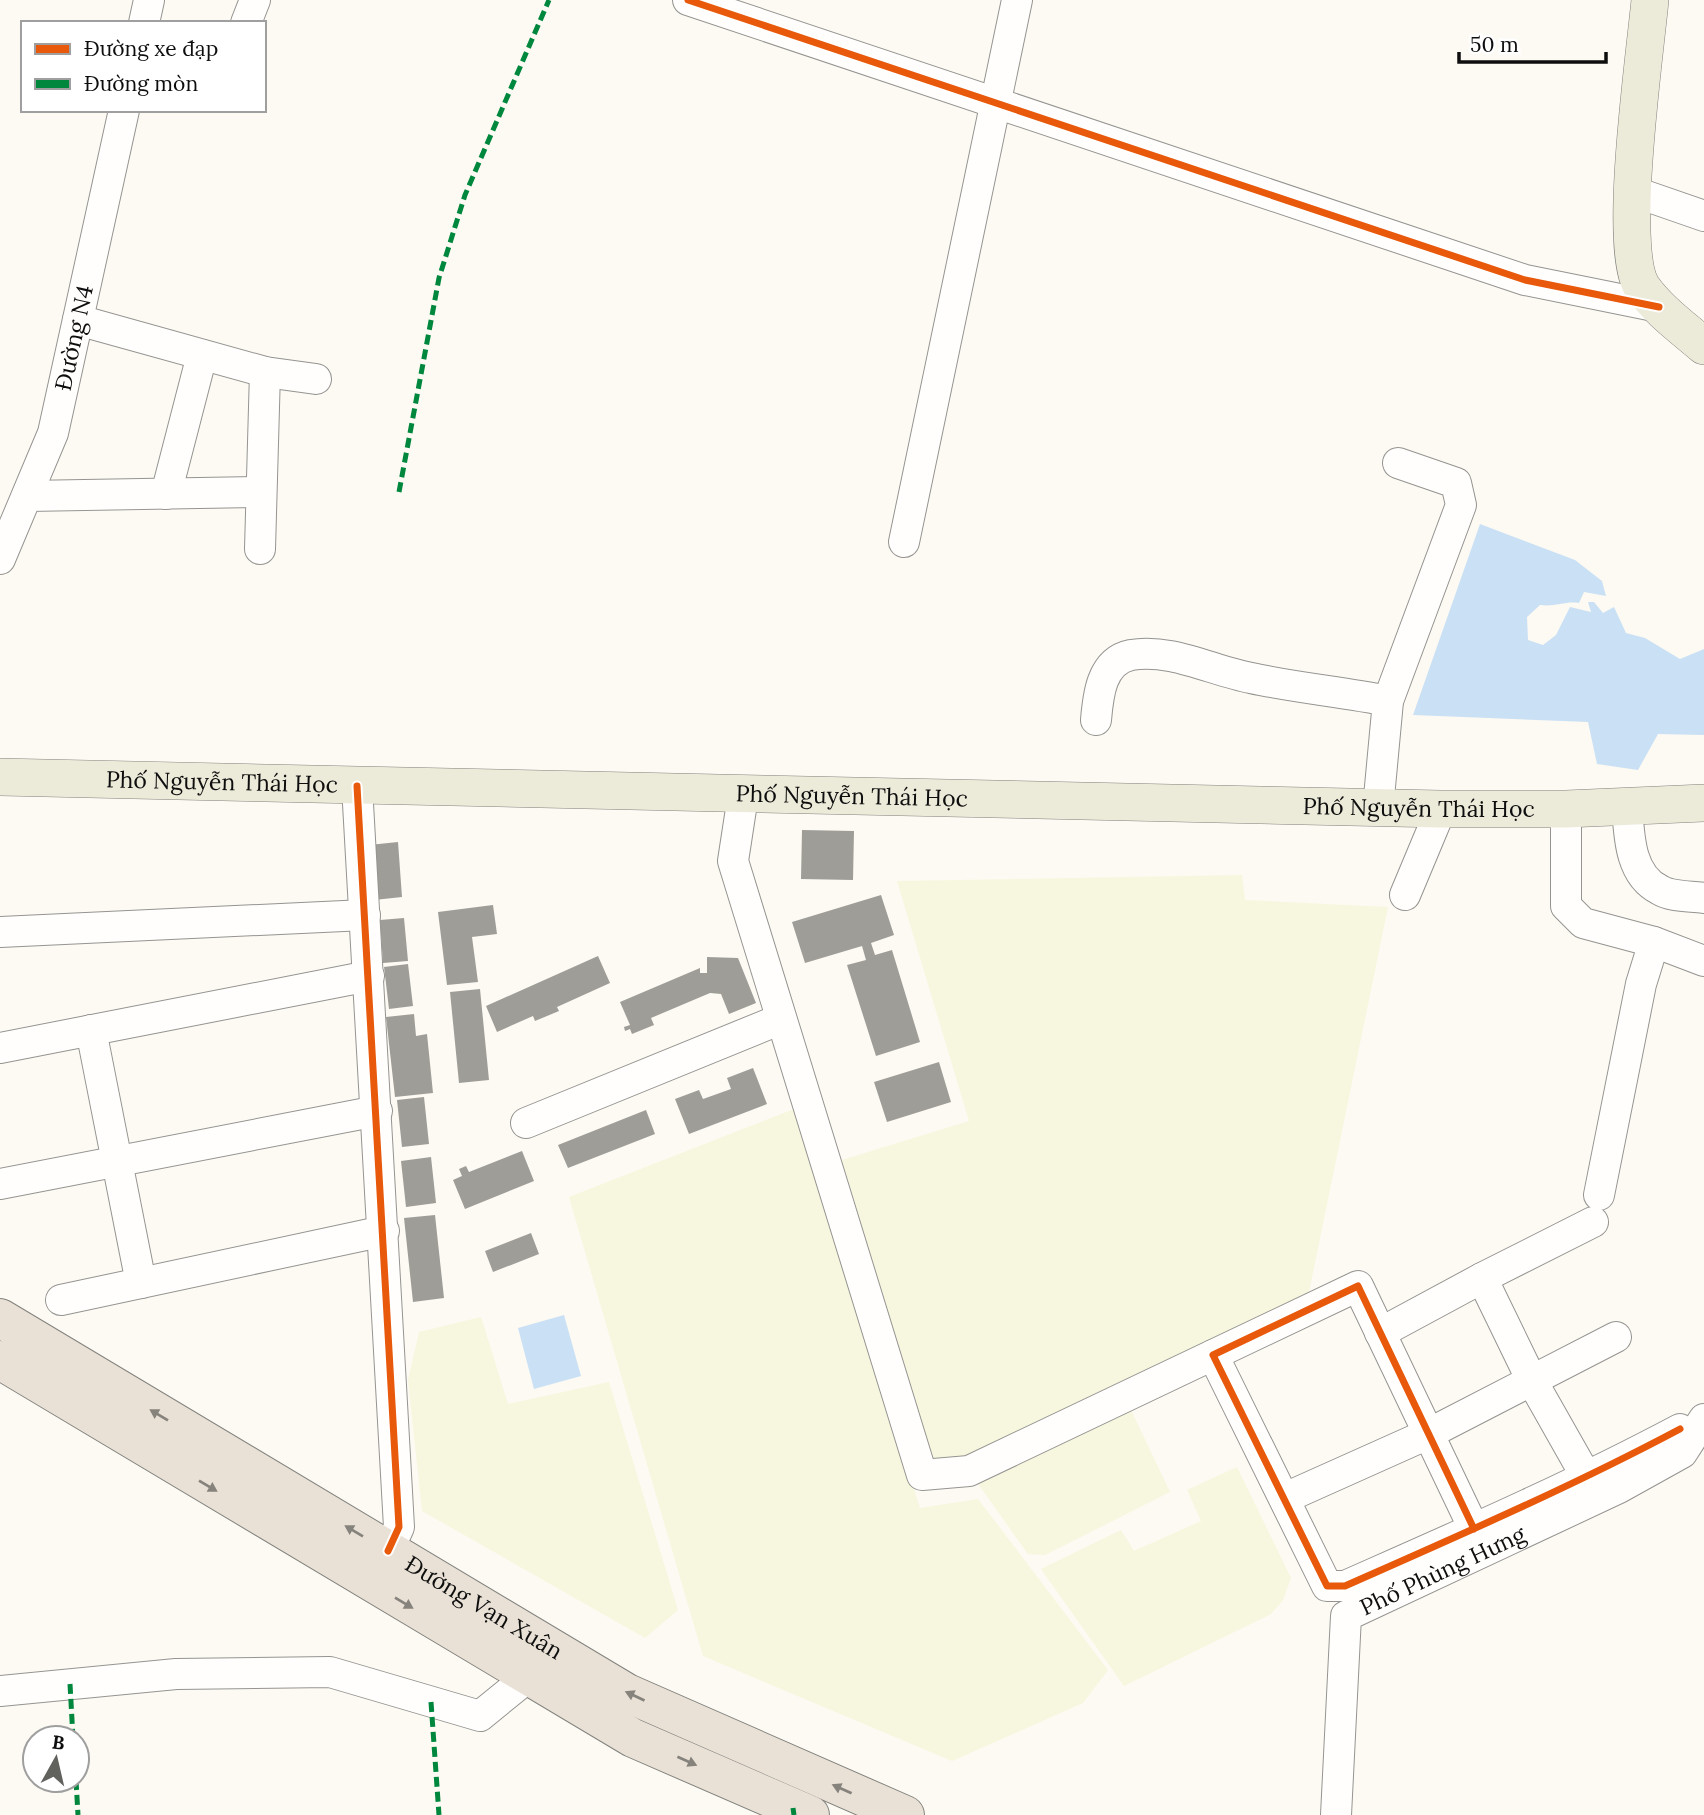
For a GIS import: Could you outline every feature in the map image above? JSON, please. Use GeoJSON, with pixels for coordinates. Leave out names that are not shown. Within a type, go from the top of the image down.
{"type":"FeatureCollection","features":[{"type":"Feature","properties":{"kind":"highway"},"geometry":{"type":"LineString","coordinates":[[0,1309],[43,1346]]}},
{"type":"Feature","properties":{"kind":"highway"},"geometry":{"type":"LineString","coordinates":[[0,1318],[43,1346]]}},
{"type":"Feature","properties":{"kind":"highway","name":"Đường Vạn Xuân"},"geometry":{"type":"LineString","coordinates":[[43,1346],[627,1693],[905,1815]]}},
{"type":"Feature","properties":{"kind":"highway"},"geometry":{"type":"LineString","coordinates":[[0,1360],[129,1438]]}},
{"type":"Feature","properties":{"kind":"highway"},"geometry":{"type":"LineString","coordinates":[[0,1376],[129,1438]]}},
{"type":"Feature","properties":{"kind":"highway","name":"Đường Vạn Xuân"},"geometry":{"type":"LineString","coordinates":[[129,1438],[633,1738],[810,1815]]}},
{"type":"Feature","properties":{"kind":"main road"},"geometry":{"type":"LineString","coordinates":[[1650,0],[1632,191],[1632,239],[1641,285],[1659,306],[1704,346]]}},
{"type":"Feature","properties":{"kind":"main road","name":"Phố Nguyễn Thái Học"},"geometry":{"type":"LineString","coordinates":[[6,774],[743,796],[1378,808],[1566,809],[1704,803]]}},
{"type":"Feature","properties":{"kind":"street"},"geometry":{"type":"LineString","coordinates":[[144,21],[149,0]]}},
{"type":"Feature","properties":{"kind":"street"},"geometry":{"type":"LineString","coordinates":[[247,21],[255,0]]}},
{"type":"Feature","properties":{"kind":"street"},"geometry":{"type":"LineString","coordinates":[[688,0],[1525,281],[1659,306]]}},
{"type":"Feature","properties":{"kind":"street"},"geometry":{"type":"LineString","coordinates":[[904,542],[1017,0]]}},
{"type":"Feature","properties":{"kind":"street","name":"Đường N4"},"geometry":{"type":"LineString","coordinates":[[0,559],[53,433],[124,112]]}},
{"type":"Feature","properties":{"kind":"street"},"geometry":{"type":"LineString","coordinates":[[1632,191],[1704,216]]}},
{"type":"Feature","properties":{"kind":"street"},"geometry":{"type":"LineString","coordinates":[[78,320],[265,372],[316,379]]}},
{"type":"Feature","properties":{"kind":"street"},"geometry":{"type":"LineString","coordinates":[[166,494],[202,355]]}},
{"type":"Feature","properties":{"kind":"street"},"geometry":{"type":"LineString","coordinates":[[260,549],[265,372]]}},
{"type":"Feature","properties":{"kind":"street"},"geometry":{"type":"LineString","coordinates":[[1378,808],[1388,701],[1461,505],[1457,483],[1398,463]]}},
{"type":"Feature","properties":{"kind":"street"},"geometry":{"type":"LineString","coordinates":[[27,496],[260,492]]}},
{"type":"Feature","properties":{"kind":"street"},"geometry":{"type":"LineString","coordinates":[[1096,720],[1098,691],[1106,673],[1118,661],[1130,655],[1168,657],[1261,681],[1388,701]]}},
{"type":"Feature","properties":{"kind":"street"},"geometry":{"type":"LineString","coordinates":[[357,786],[399,1527],[388,1551]]}},
{"type":"Feature","properties":{"kind":"street"},"geometry":{"type":"LineString","coordinates":[[743,796],[733,861],[922,1475],[969,1471],[1358,1286],[1474,1529]]}},
{"type":"Feature","properties":{"kind":"street"},"geometry":{"type":"LineString","coordinates":[[1627,805],[1630,844],[1642,875],[1660,891],[1704,898]]}},
{"type":"Feature","properties":{"kind":"street"},"geometry":{"type":"LineString","coordinates":[[1405,895],[1441,809]]}},
{"type":"Feature","properties":{"kind":"street"},"geometry":{"type":"LineString","coordinates":[[1566,809],[1566,906],[1583,923],[1654,942],[1704,961]]}},
{"type":"Feature","properties":{"kind":"street"},"geometry":{"type":"LineString","coordinates":[[0,932],[365,915]]}},
{"type":"Feature","properties":{"kind":"street"},"geometry":{"type":"LineString","coordinates":[[1380,1333],[1482,1279],[1596,1208],[1641,984],[1654,942]]}},
{"type":"Feature","properties":{"kind":"street"},"geometry":{"type":"LineString","coordinates":[[0,1048],[369,976]]}},
{"type":"Feature","properties":{"kind":"street"},"geometry":{"type":"LineString","coordinates":[[526,1123],[781,1018]]}},
{"type":"Feature","properties":{"kind":"street"},"geometry":{"type":"LineString","coordinates":[[91,1030],[141,1283]]}},
{"type":"Feature","properties":{"kind":"street"},"geometry":{"type":"LineString","coordinates":[[0,1184],[377,1111]]}},
{"type":"Feature","properties":{"kind":"street"},"geometry":{"type":"LineString","coordinates":[[61,1300],[384,1231]]}},
{"type":"Feature","properties":{"kind":"street"},"geometry":{"type":"LineString","coordinates":[[1482,1279],[1532,1381],[1587,1478]]}},
{"type":"Feature","properties":{"kind":"street"},"geometry":{"type":"LineString","coordinates":[[1285,1498],[1428,1434],[1616,1337]]}},
{"type":"Feature","properties":{"kind":"street"},"geometry":{"type":"LineString","coordinates":[[1213,1355],[1327,1586],[1345,1586],[1587,1478],[1694,1440]]}},
{"type":"Feature","properties":{"kind":"street","name":"Phố Phùng Hưng"},"geometry":{"type":"LineString","coordinates":[[1336,1815],[1346,1616],[1619,1488],[1682,1453],[1694,1440]]}},
{"type":"Feature","properties":{"kind":"street"},"geometry":{"type":"LineString","coordinates":[[0,1691],[176,1674],[330,1672],[480,1716],[528,1677]]}},
{"type":"Feature","properties":{"kind":"green space"},"geometry":{"type":"Polygon","coordinates":[[[1242,875],[1245,900],[1388,907],[1309,1292],[973,1459],[932,1463],[842,1160],[969,1121],[897,881],[1242,875]]]}},
{"type":"Feature","properties":{"kind":"green space"},"geometry":{"type":"Polygon","coordinates":[[[794,1109],[920,1508],[978,1499],[1108,1670],[1083,1703],[952,1761],[703,1656],[569,1197],[794,1109]]]}},
{"type":"Feature","properties":{"kind":"green space"},"geometry":{"type":"Polygon","coordinates":[[[481,1317],[508,1404],[609,1382],[678,1610],[645,1638],[422,1511],[408,1380],[419,1332],[481,1317]]]}},
{"type":"Feature","properties":{"kind":"green space"},"geometry":{"type":"Polygon","coordinates":[[[1130,1408],[1170,1492],[1045,1555],[1028,1554],[976,1481],[1130,1408]]]}},
{"type":"Feature","properties":{"kind":"green space"},"geometry":{"type":"Polygon","coordinates":[[[1237,1467],[1291,1578],[1283,1600],[1271,1614],[1124,1686],[1041,1569],[1121,1530],[1134,1551],[1201,1521],[1187,1490],[1237,1467]]]}},
{"type":"Feature","properties":{"kind":"water"},"geometry":{"type":"Polygon","coordinates":[[[1480,524],[1575,560],[1602,581],[1606,596],[1584,592],[1579,603],[1540,605],[1527,617],[1528,640],[1543,645],[1556,635],[1570,607],[1591,612],[1588,602],[1594,602],[1603,613],[1614,607],[1626,633],[1645,638],[1680,659],[1704,649],[1704,735],[1658,734],[1638,770],[1597,764],[1588,722],[1413,715],[1480,524]]]}},
{"type":"Feature","properties":{"kind":"water"},"geometry":{"type":"Polygon","coordinates":[[[564,1315],[581,1376],[534,1389],[518,1328],[564,1315]]]}},
{"type":"Feature","properties":{"kind":"building"},"geometry":{"type":"Polygon","coordinates":[[[802,830],[854,831],[853,880],[801,879],[802,830]]]}},
{"type":"Feature","properties":{"kind":"building"},"geometry":{"type":"Polygon","coordinates":[[[398,842],[402,897],[374,900],[369,845],[398,842]]]}},
{"type":"Feature","properties":{"kind":"building"},"geometry":{"type":"Polygon","coordinates":[[[881,895],[894,935],[871,943],[875,955],[892,950],[920,1042],[876,1056],[847,965],[866,960],[862,946],[805,963],[792,922],[881,895]]]}},
{"type":"Feature","properties":{"kind":"building"},"geometry":{"type":"Polygon","coordinates":[[[493,905],[497,934],[472,937],[478,982],[447,985],[438,912],[493,905]]]}},
{"type":"Feature","properties":{"kind":"building"},"geometry":{"type":"Polygon","coordinates":[[[404,918],[408,961],[383,963],[380,920],[404,918]]]}},
{"type":"Feature","properties":{"kind":"building"},"geometry":{"type":"Polygon","coordinates":[[[598,956],[610,983],[557,1007],[559,1011],[535,1021],[533,1016],[497,1032],[486,1006],[598,956]]]}},
{"type":"Feature","properties":{"kind":"building"},"geometry":{"type":"Polygon","coordinates":[[[707,957],[738,958],[756,1003],[729,1014],[721,994],[710,993],[651,1018],[654,1025],[632,1034],[630,1029],[625,1031],[624,1027],[630,1025],[620,1002],[700,968],[700,973],[707,973],[707,957]]]}},
{"type":"Feature","properties":{"kind":"building"},"geometry":{"type":"Polygon","coordinates":[[[408,964],[413,1006],[389,1009],[384,967],[408,964]]]}},
{"type":"Feature","properties":{"kind":"building"},"geometry":{"type":"Polygon","coordinates":[[[480,989],[489,1080],[459,1083],[450,992],[480,989]]]}},
{"type":"Feature","properties":{"kind":"building"},"geometry":{"type":"Polygon","coordinates":[[[414,1014],[416,1036],[427,1034],[433,1093],[395,1097],[386,1017],[414,1014]]]}},
{"type":"Feature","properties":{"kind":"building"},"geometry":{"type":"Polygon","coordinates":[[[939,1062],[951,1102],[887,1122],[874,1082],[939,1062]]]}},
{"type":"Feature","properties":{"kind":"building"},"geometry":{"type":"Polygon","coordinates":[[[753,1068],[767,1104],[689,1134],[675,1099],[699,1090],[703,1099],[731,1089],[727,1078],[753,1068]]]}},
{"type":"Feature","properties":{"kind":"building"},"geometry":{"type":"Polygon","coordinates":[[[424,1097],[429,1144],[402,1147],[397,1100],[424,1097]]]}},
{"type":"Feature","properties":{"kind":"building"},"geometry":{"type":"Polygon","coordinates":[[[646,1110],[655,1134],[568,1168],[558,1145],[646,1110]]]}},
{"type":"Feature","properties":{"kind":"building"},"geometry":{"type":"Polygon","coordinates":[[[522,1151],[534,1181],[465,1209],[453,1180],[462,1176],[459,1169],[466,1166],[469,1172],[522,1151]]]}},
{"type":"Feature","properties":{"kind":"building"},"geometry":{"type":"Polygon","coordinates":[[[431,1157],[436,1203],[406,1207],[401,1161],[431,1157]]]}},
{"type":"Feature","properties":{"kind":"building"},"geometry":{"type":"Polygon","coordinates":[[[435,1215],[444,1298],[413,1302],[404,1218],[435,1215]]]}},
{"type":"Feature","properties":{"kind":"building"},"geometry":{"type":"Polygon","coordinates":[[[531,1233],[539,1254],[493,1272],[485,1251],[531,1233]]]}},
{"type":"Feature","properties":{"kind":"marked path"},"geometry":{"type":"LineString","coordinates":[[399,492],[439,278],[465,195],[549,0]]}},
{"type":"Feature","properties":{"kind":"marked path"},"geometry":{"type":"LineString","coordinates":[[70,1684],[72,1724]]}},
{"type":"Feature","properties":{"kind":"marked path"},"geometry":{"type":"LineString","coordinates":[[431,1702],[439,1815]]}},
{"type":"Feature","properties":{"kind":"marked path"},"geometry":{"type":"LineString","coordinates":[[77,1794],[78,1815]]}},
{"type":"Feature","properties":{"kind":"marked path"},"geometry":{"type":"LineString","coordinates":[[793,1808],[794,1815]]}},
{"type":"Feature","properties":{"kind":"cycle path"},"geometry":{"type":"LineString","coordinates":[[688,0],[1525,280],[1659,307]]}},
{"type":"Feature","properties":{"kind":"cycle path"},"geometry":{"type":"LineString","coordinates":[[357,786],[399,1527],[388,1551]]}},
{"type":"Feature","properties":{"kind":"cycle path"},"geometry":{"type":"LineString","coordinates":[[1474,1529],[1358,1286],[1213,1355],[1327,1586],[1345,1586],[1430,1549],[1472,1530],[1556,1491],[1680,1429]]}}]}
